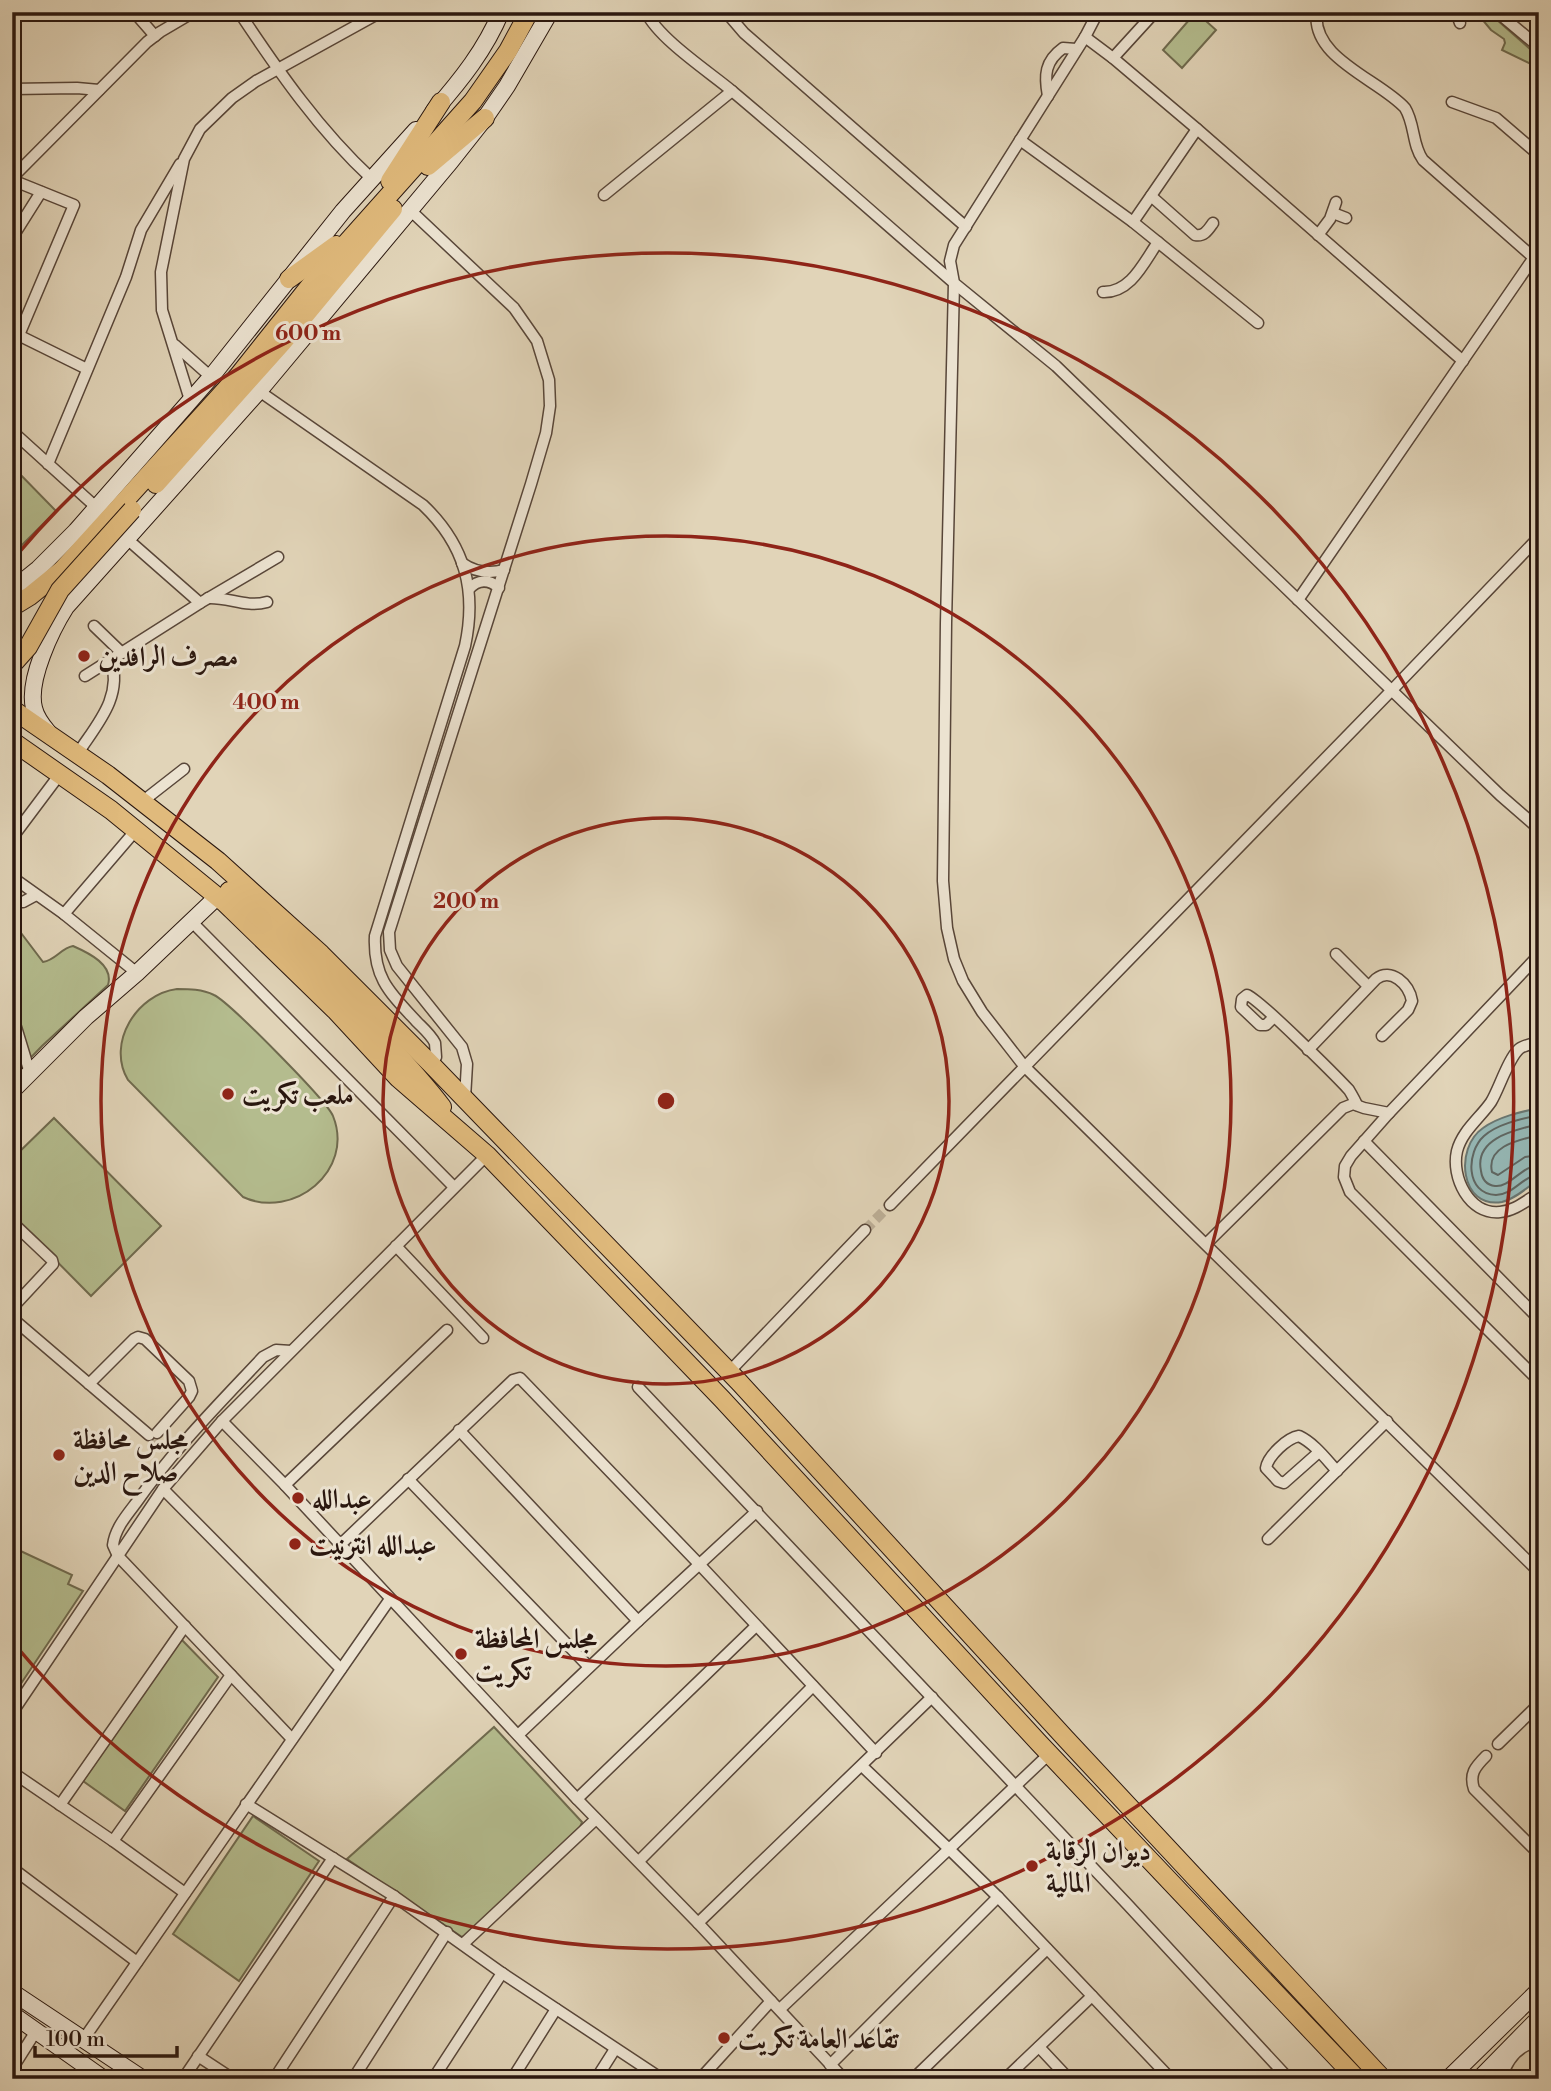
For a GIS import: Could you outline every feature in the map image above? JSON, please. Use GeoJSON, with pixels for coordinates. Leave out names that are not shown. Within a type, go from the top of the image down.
{"type":"FeatureCollection","features":[{"type":"Feature","properties":{"kind":"main road"},"geometry":{"type":"LineString","coordinates":[[428,166],[508,51],[529,12]]}},
{"type":"Feature","properties":{"kind":"main road"},"geometry":{"type":"LineString","coordinates":[[12,607],[62,570],[128,506],[265,363],[370,223],[473,101]]}},
{"type":"Feature","properties":{"kind":"main road"},"geometry":{"type":"LineString","coordinates":[[364,264],[370,223],[392,178],[441,102]]}},
{"type":"Feature","properties":{"kind":"main road"},"geometry":{"type":"LineString","coordinates":[[12,663],[28,647],[60,590],[324,268],[428,166],[485,118]]}},
{"type":"Feature","properties":{"kind":"main road"},"geometry":{"type":"LineString","coordinates":[[289,279],[370,223]]}},
{"type":"Feature","properties":{"kind":"main road"},"geometry":{"type":"LineString","coordinates":[[265,363],[285,360]]}},
{"type":"Feature","properties":{"kind":"main road"},"geometry":{"type":"LineString","coordinates":[[12,709],[78,753],[218,861],[313,946],[465,1098],[734,1377],[1383,2079]]}},
{"type":"Feature","properties":{"kind":"main road"},"geometry":{"type":"LineString","coordinates":[[12,731],[80,775],[162,836],[277,933],[409,1067],[455,1126]]}},
{"type":"Feature","properties":{"kind":"main road"},"geometry":{"type":"LineString","coordinates":[[12,741],[136,830],[218,896],[335,1010],[406,1085],[487,1155],[722,1399],[1049,1754],[1357,2079]]}},
{"type":"Feature","properties":{"kind":"main road"},"geometry":{"type":"LineString","coordinates":[[722,1399],[734,1377]]}},
{"type":"Feature","properties":{"kind":"street"},"geometry":{"type":"LineString","coordinates":[[134,12],[155,36]]}},
{"type":"Feature","properties":{"kind":"street"},"geometry":{"type":"LineString","coordinates":[[87,369],[16,333],[74,205],[12,179],[132,56],[155,36],[194,12]]}},
{"type":"Feature","properties":{"kind":"street"},"geometry":{"type":"LineString","coordinates":[[239,12],[277,69],[326,133],[372,179]]}},
{"type":"Feature","properties":{"kind":"street"},"geometry":{"type":"LineString","coordinates":[[48,464],[126,277],[141,230],[200,129],[243,90],[381,12]]}},
{"type":"Feature","properties":{"kind":"street"},"geometry":{"type":"LineString","coordinates":[[12,590],[58,551],[211,377],[343,211],[473,64],[501,12]]}},
{"type":"Feature","properties":{"kind":"street"},"geometry":{"type":"LineString","coordinates":[[12,663],[34,655],[77,593],[259,391],[410,209],[485,118],[518,69],[550,12]]}},
{"type":"Feature","properties":{"kind":"street"},"geometry":{"type":"LineString","coordinates":[[646,12],[653,24],[670,40],[954,283],[1056,366],[1539,830]]}},
{"type":"Feature","properties":{"kind":"street"},"geometry":{"type":"LineString","coordinates":[[726,12],[744,33],[966,228]]}},
{"type":"Feature","properties":{"kind":"street"},"geometry":{"type":"LineString","coordinates":[[1098,12],[951,253],[954,283],[943,881],[947,928],[954,959],[963,981],[982,1012],[1024,1066],[1539,1572]]}},
{"type":"Feature","properties":{"kind":"street"},"geometry":{"type":"LineString","coordinates":[[1113,58],[1155,12]]}},
{"type":"Feature","properties":{"kind":"street"},"geometry":{"type":"LineString","coordinates":[[1298,600],[1536,253],[1423,160],[1418,153],[1410,117],[1405,108],[1331,51],[1317,28],[1317,12]]}},
{"type":"Feature","properties":{"kind":"street"},"geometry":{"type":"LineString","coordinates":[[1497,12],[1539,47]]}},
{"type":"Feature","properties":{"kind":"street"},"geometry":{"type":"LineString","coordinates":[[1084,37],[1197,129],[1463,361]]}},
{"type":"Feature","properties":{"kind":"street"},"geometry":{"type":"LineString","coordinates":[[12,89],[99,90]]}},
{"type":"Feature","properties":{"kind":"street"},"geometry":{"type":"LineString","coordinates":[[604,195],[732,91]]}},
{"type":"Feature","properties":{"kind":"street"},"geometry":{"type":"LineString","coordinates":[[1452,102],[1496,118],[1539,155]]}},
{"type":"Feature","properties":{"kind":"street"},"geometry":{"type":"LineString","coordinates":[[1133,222],[1197,129]]}},
{"type":"Feature","properties":{"kind":"street"},"geometry":{"type":"LineString","coordinates":[[1020,140],[1133,222],[1258,323]]}},
{"type":"Feature","properties":{"kind":"street"},"geometry":{"type":"LineString","coordinates":[[184,159],[161,272],[160,291],[162,310],[190,400]]}},
{"type":"Feature","properties":{"kind":"street"},"geometry":{"type":"LineString","coordinates":[[12,238],[41,192]]}},
{"type":"Feature","properties":{"kind":"street"},"geometry":{"type":"LineString","coordinates":[[1151,196],[1195,235],[1205,233],[1213,223]]}},
{"type":"Feature","properties":{"kind":"street"},"geometry":{"type":"LineString","coordinates":[[1318,235],[1335,208],[1346,218]]}},
{"type":"Feature","properties":{"kind":"street"},"geometry":{"type":"LineString","coordinates":[[410,209],[514,308],[531,329],[546,366],[550,393],[549,420],[499,588],[389,932],[390,950],[397,966],[462,1047],[467,1064],[465,1098]]}},
{"type":"Feature","properties":{"kind":"street"},"geometry":{"type":"LineString","coordinates":[[1103,292],[1115,291],[1126,285],[1157,242]]}},
{"type":"Feature","properties":{"kind":"street"},"geometry":{"type":"LineString","coordinates":[[173,343],[211,377]]}},
{"type":"Feature","properties":{"kind":"street"},"geometry":{"type":"LineString","coordinates":[[259,391],[423,505],[446,531],[462,563],[469,589],[470,608],[465,646],[376,936],[377,967],[383,981],[391,995],[435,1043],[436,1056],[431,1064]]}},
{"type":"Feature","properties":{"kind":"street"},"geometry":{"type":"LineString","coordinates":[[12,432],[97,508]]}},
{"type":"Feature","properties":{"kind":"street"},"geometry":{"type":"LineString","coordinates":[[890,1205],[1539,537]]}},
{"type":"Feature","properties":{"kind":"street"},"geometry":{"type":"LineString","coordinates":[[126,538],[204,600],[229,599],[247,605],[267,602]]}},
{"type":"Feature","properties":{"kind":"street"},"geometry":{"type":"LineString","coordinates":[[85,676],[204,600],[278,557]]}},
{"type":"Feature","properties":{"kind":"street"},"geometry":{"type":"LineString","coordinates":[[462,563],[481,572],[504,570]]}},
{"type":"Feature","properties":{"kind":"street"},"geometry":{"type":"LineString","coordinates":[[469,589],[475,583],[484,581],[499,588]]}},
{"type":"Feature","properties":{"kind":"street"},"geometry":{"type":"LineString","coordinates":[[48,732],[34,708],[33,698],[43,654],[57,622]]}},
{"type":"Feature","properties":{"kind":"street"},"geometry":{"type":"LineString","coordinates":[[78,753],[111,702],[115,676],[117,656],[94,626]]}},
{"type":"Feature","properties":{"kind":"street"},"geometry":{"type":"LineString","coordinates":[[143,802],[184,769]]}},
{"type":"Feature","properties":{"kind":"street"},"geometry":{"type":"LineString","coordinates":[[12,838],[60,774]]}},
{"type":"Feature","properties":{"kind":"street"},"geometry":{"type":"LineString","coordinates":[[64,914],[136,830]]}},
{"type":"Feature","properties":{"kind":"street"},"geometry":{"type":"LineString","coordinates":[[12,877],[64,914],[137,973]]}},
{"type":"Feature","properties":{"kind":"street"},"geometry":{"type":"LineString","coordinates":[[12,902],[23,902],[36,895]]}},
{"type":"Feature","properties":{"kind":"street"},"geometry":{"type":"LineString","coordinates":[[12,1091],[86,1017],[218,896]]}},
{"type":"Feature","properties":{"kind":"street"},"geometry":{"type":"LineString","coordinates":[[192,922],[454,1187]]}},
{"type":"Feature","properties":{"kind":"street"},"geometry":{"type":"LineString","coordinates":[[1336,954],[1368,986]]}},
{"type":"Feature","properties":{"kind":"street"},"geometry":{"type":"LineString","coordinates":[[1539,955],[1389,1113],[1345,1166],[1345,1182],[1350,1192],[1539,1381]]}},
{"type":"Feature","properties":{"kind":"street"},"geometry":{"type":"LineString","coordinates":[[1308,1050],[1378,976],[1388,974],[1397,979],[1411,994],[1412,1001],[1410,1007],[1382,1036]]}},
{"type":"Feature","properties":{"kind":"street"},"geometry":{"type":"LineString","coordinates":[[12,1014],[30,1073]]}},
{"type":"Feature","properties":{"kind":"street"},"geometry":{"type":"LineString","coordinates":[[1274,1017],[1348,1089],[1372,1132]]}},
{"type":"Feature","properties":{"kind":"street"},"geometry":{"type":"LineString","coordinates":[[1539,1042],[1524,1046],[1513,1057],[1491,1102],[1462,1138],[1455,1166],[1459,1182],[1467,1196],[1476,1205],[1493,1212],[1508,1211],[1539,1193]]}},
{"type":"Feature","properties":{"kind":"street"},"geometry":{"type":"LineString","coordinates":[[1206,1244],[1343,1108],[1350,1105],[1389,1113]]}},
{"type":"Feature","properties":{"kind":"street"},"geometry":{"type":"LineString","coordinates":[[1364,1141],[1537,1314]]}},
{"type":"Feature","properties":{"kind":"street"},"geometry":{"type":"LineString","coordinates":[[12,1713],[163,1489],[222,1421],[487,1155]]}},
{"type":"Feature","properties":{"kind":"street"},"geometry":{"type":"LineString","coordinates":[[12,1222],[53,1264],[12,1308]]}},
{"type":"Feature","properties":{"kind":"street"},"geometry":{"type":"LineString","coordinates":[[734,1377],[865,1230]]}},
{"type":"Feature","properties":{"kind":"street"},"geometry":{"type":"LineString","coordinates":[[396,1246],[483,1338]]}},
{"type":"Feature","properties":{"kind":"street"},"geometry":{"type":"LineString","coordinates":[[12,1318],[89,1384],[153,1434],[189,1396],[191,1387],[189,1381],[145,1339],[138,1337],[89,1384]]}},
{"type":"Feature","properties":{"kind":"street"},"geometry":{"type":"LineString","coordinates":[[285,1485],[447,1330]]}},
{"type":"Feature","properties":{"kind":"street"},"geometry":{"type":"LineString","coordinates":[[291,1351],[276,1350],[263,1357],[169,1452],[116,1532],[113,1545],[118,1556],[292,1739]]}},
{"type":"Feature","properties":{"kind":"street"},"geometry":{"type":"LineString","coordinates":[[340,1545],[459,1430],[518,1378],[699,1564],[876,1753]]}},
{"type":"Feature","properties":{"kind":"street"},"geometry":{"type":"LineString","coordinates":[[638,1387],[1289,2079]]}},
{"type":"Feature","properties":{"kind":"street"},"geometry":{"type":"LineString","coordinates":[[222,1421],[285,1485],[577,1800],[639,1861],[844,2079]]}},
{"type":"Feature","properties":{"kind":"street"},"geometry":{"type":"LineString","coordinates":[[1268,1539],[1387,1421]]}},
{"type":"Feature","properties":{"kind":"street"},"geometry":{"type":"LineString","coordinates":[[459,1430],[638,1620]]}},
{"type":"Feature","properties":{"kind":"street"},"geometry":{"type":"LineString","coordinates":[[1319,1452],[1284,1483],[1278,1481],[1266,1468],[1268,1461],[1293,1437],[1305,1438],[1319,1452],[1337,1471]]}},
{"type":"Feature","properties":{"kind":"street"},"geometry":{"type":"LineString","coordinates":[[408,1479],[589,1667]]}},
{"type":"Feature","properties":{"kind":"street"},"geometry":{"type":"LineString","coordinates":[[163,1489],[341,1669]]}},
{"type":"Feature","properties":{"kind":"street"},"geometry":{"type":"LineString","coordinates":[[518,1735],[757,1511]]}},
{"type":"Feature","properties":{"kind":"street"},"geometry":{"type":"LineString","coordinates":[[83,2040],[390,1599]]}},
{"type":"Feature","properties":{"kind":"street"},"geometry":{"type":"LineString","coordinates":[[60,1805],[185,1626]]}},
{"type":"Feature","properties":{"kind":"street"},"geometry":{"type":"LineString","coordinates":[[577,1800],[756,1626]]}},
{"type":"Feature","properties":{"kind":"street"},"geometry":{"type":"LineString","coordinates":[[113,1841],[231,1675]]}},
{"type":"Feature","properties":{"kind":"street"},"geometry":{"type":"LineString","coordinates":[[639,1861],[813,1686]]}},
{"type":"Feature","properties":{"kind":"street"},"geometry":{"type":"LineString","coordinates":[[698,1923],[932,1697]]}},
{"type":"Feature","properties":{"kind":"street"},"geometry":{"type":"LineString","coordinates":[[1498,1744],[1539,1704]]}},
{"type":"Feature","properties":{"kind":"street"},"geometry":{"type":"LineString","coordinates":[[780,2009],[1049,1754]]}},
{"type":"Feature","properties":{"kind":"street"},"geometry":{"type":"LineString","coordinates":[[1486,1756],[1472,1772],[1474,1788],[1539,1854]]}},
{"type":"Feature","properties":{"kind":"street"},"geometry":{"type":"LineString","coordinates":[[862,1766],[998,1897],[1171,2079]]}},
{"type":"Feature","properties":{"kind":"street"},"geometry":{"type":"LineString","coordinates":[[12,1772],[185,1894]]}},
{"type":"Feature","properties":{"kind":"street"},"geometry":{"type":"LineString","coordinates":[[246,1804],[394,1896],[502,1973],[663,2079]]}},
{"type":"Feature","properties":{"kind":"street"},"geometry":{"type":"LineString","coordinates":[[463,1944],[596,1819]]}},
{"type":"Feature","properties":{"kind":"street"},"geometry":{"type":"LineString","coordinates":[[183,2079],[333,1858]]}},
{"type":"Feature","properties":{"kind":"street"},"geometry":{"type":"LineString","coordinates":[[12,1868],[137,1962]]}},
{"type":"Feature","properties":{"kind":"street"},"geometry":{"type":"LineString","coordinates":[[274,2079],[394,1896]]}},
{"type":"Feature","properties":{"kind":"street"},"geometry":{"type":"LineString","coordinates":[[830,2064],[998,1897]]}},
{"type":"Feature","properties":{"kind":"street"},"geometry":{"type":"LineString","coordinates":[[353,2079],[447,1932]]}},
{"type":"Feature","properties":{"kind":"street"},"geometry":{"type":"LineString","coordinates":[[913,2079],[1047,1949]]}},
{"type":"Feature","properties":{"kind":"street"},"geometry":{"type":"LineString","coordinates":[[433,2079],[502,1973]]}},
{"type":"Feature","properties":{"kind":"street"},"geometry":{"type":"LineString","coordinates":[[1448,2079],[1539,1990]]}},
{"type":"Feature","properties":{"kind":"street"},"geometry":{"type":"LineString","coordinates":[[12,1992],[83,2040],[118,2072],[143,2079]]}},
{"type":"Feature","properties":{"kind":"street"},"geometry":{"type":"LineString","coordinates":[[1006,2079],[1092,1996]]}},
{"type":"Feature","properties":{"kind":"street"},"geometry":{"type":"LineString","coordinates":[[700,2079],[771,2001]]}},
{"type":"Feature","properties":{"kind":"street"},"geometry":{"type":"LineString","coordinates":[[512,2079],[556,2009]]}},
{"type":"Feature","properties":{"kind":"street"},"geometry":{"type":"LineString","coordinates":[[12,2014],[104,2079]]}},
{"type":"Feature","properties":{"kind":"street"},"geometry":{"type":"LineString","coordinates":[[1479,2079],[1539,2018]]}},
{"type":"Feature","properties":{"kind":"street"},"geometry":{"type":"LineString","coordinates":[[12,2069],[36,2031]]}},
{"type":"Feature","properties":{"kind":"street"},"geometry":{"type":"LineString","coordinates":[[1501,2079],[1515,2053],[1526,2045],[1539,2042]]}},
{"type":"Feature","properties":{"kind":"street"},"geometry":{"type":"LineString","coordinates":[[1039,2047],[1069,2079]]}},
{"type":"Feature","properties":{"kind":"street"},"geometry":{"type":"LineString","coordinates":[[596,2079],[615,2049]]}},
{"type":"Feature","properties":{"kind":"street"},"geometry":{"type":"LineString","coordinates":[[198,2056],[233,2079]]}},
{"type":"Feature","properties":{"kind":"green space"},"geometry":{"type":"Polygon","coordinates":[[[1196,12],[1216,30],[1182,68],[1163,50],[1196,12]]]}},
{"type":"Feature","properties":{"kind":"green space"},"geometry":{"type":"Polygon","coordinates":[[[1476,12],[1488,12],[1539,57],[1539,68],[1502,50],[1504,39],[1491,30],[1476,12]]]}},
{"type":"Feature","properties":{"kind":"green space"},"geometry":{"type":"Polygon","coordinates":[[[12,466],[56,511],[12,555],[12,466]]]}},
{"type":"Feature","properties":{"kind":"green space"},"geometry":{"type":"Polygon","coordinates":[[[12,921],[43,962],[73,946],[99,961],[109,978],[108,985],[12,1077],[12,921]]]}},
{"type":"Feature","properties":{"kind":"green space","name":"ملعب تكريت"},"geometry":{"type":"Polygon","coordinates":[[[177,989],[205,992],[223,1002],[257,1032],[327,1107],[333,1116],[338,1136],[335,1155],[327,1172],[315,1186],[299,1196],[281,1202],[262,1202],[243,1197],[128,1080],[122,1066],[121,1051],[129,1022],[149,1000],[177,989]]]}},
{"type":"Feature","properties":{"kind":"green space"},"geometry":{"type":"Polygon","coordinates":[[[54,1118],[161,1226],[91,1296],[12,1216],[12,1159],[54,1118]]]}},
{"type":"Feature","properties":{"kind":"green space"},"geometry":{"type":"Polygon","coordinates":[[[12,1547],[72,1575],[68,1584],[83,1591],[12,1697],[12,1547]]]}},
{"type":"Feature","properties":{"kind":"green space"},"geometry":{"type":"Polygon","coordinates":[[[181,1639],[218,1677],[125,1811],[83,1781],[181,1639]]]}},
{"type":"Feature","properties":{"kind":"green space"},"geometry":{"type":"Polygon","coordinates":[[[494,1727],[582,1822],[580,1827],[462,1937],[347,1859],[494,1727]]]}},
{"type":"Feature","properties":{"kind":"green space"},"geometry":{"type":"Polygon","coordinates":[[[253,1816],[319,1861],[239,1981],[173,1934],[253,1816]]]}},
{"type":"Feature","properties":{"kind":"water"},"geometry":{"type":"Polygon","coordinates":[[[1539,1108],[1539,1179],[1517,1196],[1502,1202],[1488,1202],[1477,1196],[1470,1187],[1465,1162],[1474,1137],[1495,1121],[1539,1108]]]}},
{"type":"Feature","properties":{"kind":"tunnel"},"geometry":{"type":"LineString","coordinates":[[865,1230],[890,1205]]}},
{"type":"Feature","properties":{"kind":"tunnel"},"geometry":{"type":"LineString","coordinates":[[149,1435],[165,1449]]}},
{"type":"Feature","properties":{"kind":"place","name":"مصرف الرافدين"},"geometry":{"type":"Point","coordinates":[84,656]}},
{"type":"Feature","properties":{"kind":"place","name":"ملعب تكريت"},"geometry":{"type":"Point","coordinates":[228,1094]}},
{"type":"Feature","properties":{"kind":"place","name":"مجلس محافظة صلاح الدين"},"geometry":{"type":"Point","coordinates":[59,1455]}},
{"type":"Feature","properties":{"kind":"place","name":"عبدالله"},"geometry":{"type":"Point","coordinates":[298,1498]}},
{"type":"Feature","properties":{"kind":"place","name":"عبدالله انترنيت"},"geometry":{"type":"Point","coordinates":[295,1544]}},
{"type":"Feature","properties":{"kind":"place","name":"مجلس المحافظة تكريت"},"geometry":{"type":"Point","coordinates":[461,1654]}},
{"type":"Feature","properties":{"kind":"place","name":"ديوان الرقابة المالية"},"geometry":{"type":"Point","coordinates":[1032,1866]}},
{"type":"Feature","properties":{"kind":"place","name":"تقاعد العامة تكريت"},"geometry":{"type":"Point","coordinates":[724,2038]}}]}
